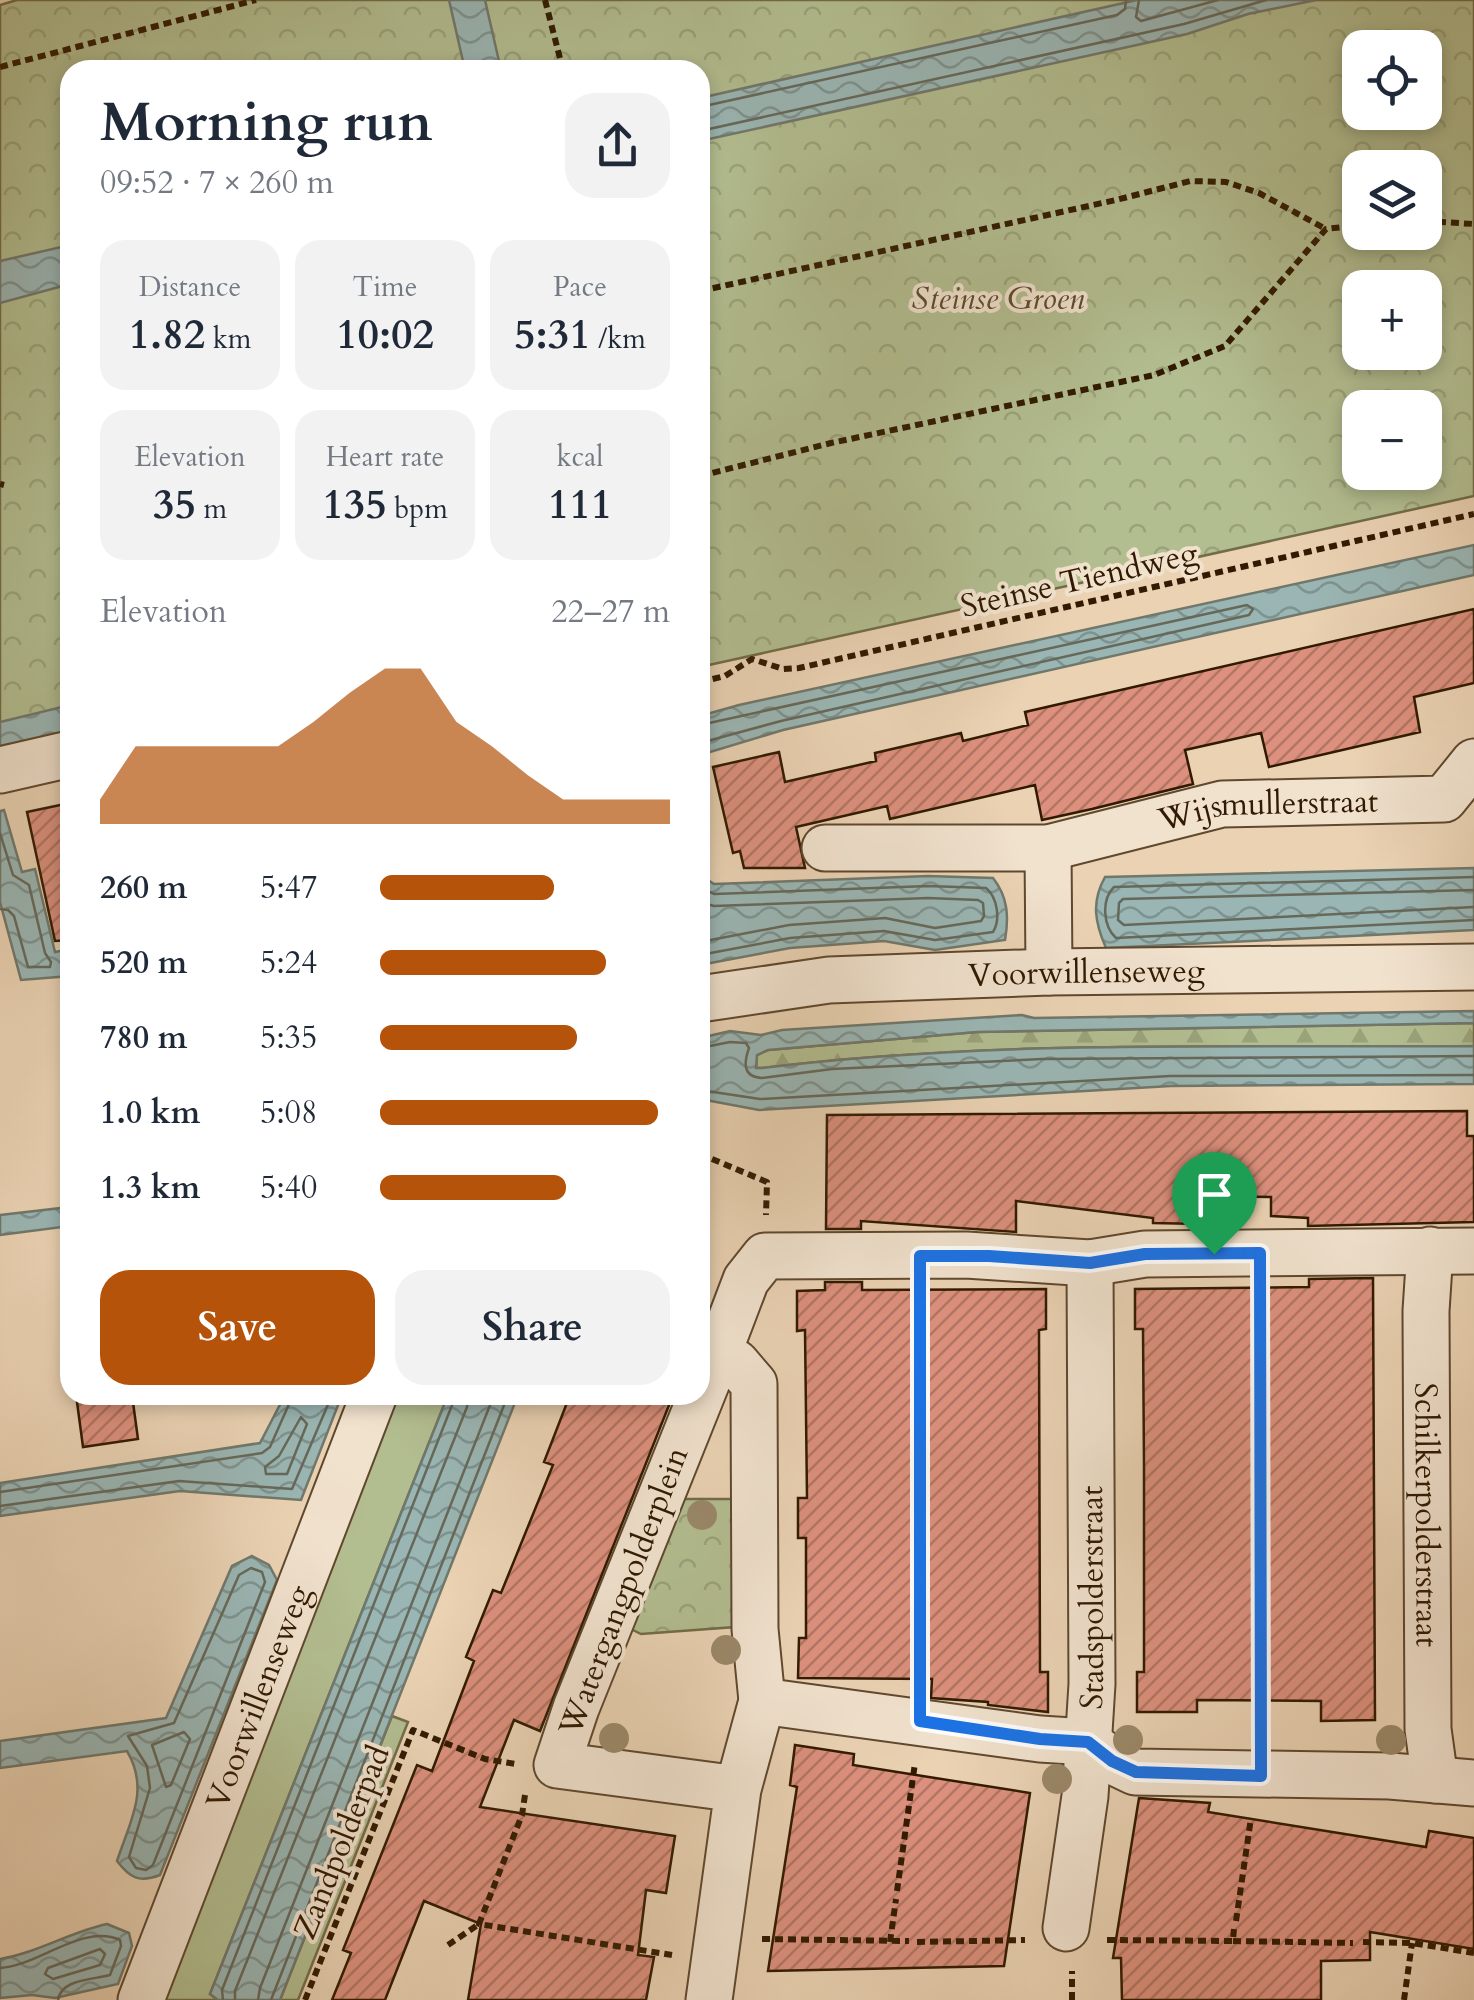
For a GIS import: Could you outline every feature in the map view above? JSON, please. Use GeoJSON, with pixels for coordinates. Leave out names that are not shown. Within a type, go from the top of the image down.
{"type":"FeatureCollection","features":[{"type":"Feature","properties":{"kind":"street"},"geometry":{"type":"LineString","coordinates":[[0,770],[60,756]]}},
{"type":"Feature","properties":{"kind":"street","name":"Wijsmullerstraat"},"geometry":{"type":"LineString","coordinates":[[825,848],[1048,848],[1222,804],[1444,799],[1474,762]]}},
{"type":"Feature","properties":{"kind":"street"},"geometry":{"type":"LineString","coordinates":[[1048,848],[1049,972]]}},
{"type":"Feature","properties":{"kind":"street","name":"Voorwillenseweg"},"geometry":{"type":"LineString","coordinates":[[710,998],[829,980],[1049,972],[1474,967]]}},
{"type":"Feature","properties":{"kind":"street"},"geometry":{"type":"LineString","coordinates":[[766,1256],[989,1256],[1090,1263],[1145,1254],[1452,1250]]}},
{"type":"Feature","properties":{"kind":"street","name":"Schilkerpolderstraat"},"geometry":{"type":"LineString","coordinates":[[1452,1250],[1426,1312],[1428,1709],[1455,1781]]}},
{"type":"Feature","properties":{"kind":"street","name":"Watergangpolderplein"},"geometry":{"type":"LineString","coordinates":[[710,1374],[746,1280],[766,1256]]}},
{"type":"Feature","properties":{"kind":"street","name":"Stadspolderstraat"},"geometry":{"type":"LineString","coordinates":[[1066,1936],[1085,1796],[1092,1684],[1090,1263]]}},
{"type":"Feature","properties":{"kind":"street"},"geometry":{"type":"LineString","coordinates":[[712,1966],[738,1789],[762,1702],[755,1628],[754,1384],[736,1364],[716,1359]]}},
{"type":"Feature","properties":{"kind":"street","name":"Voorwillenseweg"},"geometry":{"type":"LineString","coordinates":[[142,2000],[370,1405]]}},
{"type":"Feature","properties":{"kind":"street","name":"Watergangpolderplein"},"geometry":{"type":"LineString","coordinates":[[697,1405],[588,1676],[543,1766],[738,1789]]}},
{"type":"Feature","properties":{"kind":"street"},"geometry":{"type":"LineString","coordinates":[[762,1702],[1088,1742],[1112,1761],[1136,1772],[1455,1781]]}},
{"type":"Feature","properties":{"kind":"path"},"geometry":{"type":"LineString","coordinates":[[0,66],[256,0]]}},
{"type":"Feature","properties":{"kind":"path"},"geometry":{"type":"LineString","coordinates":[[545,0],[560,60]]}},
{"type":"Feature","properties":{"kind":"path"},"geometry":{"type":"LineString","coordinates":[[710,289],[1190,181],[1226,182],[1260,192],[1326,228],[1342,227]]}},
{"type":"Feature","properties":{"kind":"path"},"geometry":{"type":"LineString","coordinates":[[1442,222],[1474,224]]}},
{"type":"Feature","properties":{"kind":"path"},"geometry":{"type":"LineString","coordinates":[[710,473],[831,443],[1154,375],[1191,362],[1225,346],[1326,228]]}},
{"type":"Feature","properties":{"kind":"path","name":"Steinse Tiendweg"},"geometry":{"type":"LineString","coordinates":[[710,680],[752,659],[783,669],[799,668],[1474,514]]}},
{"type":"Feature","properties":{"kind":"path"},"geometry":{"type":"LineString","coordinates":[[710,1158],[766,1182],[766,1256]]}},
{"type":"Feature","properties":{"kind":"path"},"geometry":{"type":"LineString","coordinates":[[1233,1941],[1261,1776],[1260,1253]]}},
{"type":"Feature","properties":{"kind":"path"},"geometry":{"type":"LineString","coordinates":[[890,1942],[920,1721],[920,1256]]}},
{"type":"Feature","properties":{"kind":"path","name":"Zandpolderpad"},"geometry":{"type":"LineString","coordinates":[[306,2000],[413,1730],[485,1759],[543,1766]]}},
{"type":"Feature","properties":{"kind":"path"},"geometry":{"type":"LineString","coordinates":[[448,1945],[480,1924],[543,1766]]}},
{"type":"Feature","properties":{"kind":"path"},"geometry":{"type":"LineString","coordinates":[[480,1924],[712,1966],[890,1942],[1066,1936],[1353,1942]]}},
{"type":"Feature","properties":{"kind":"path"},"geometry":{"type":"LineString","coordinates":[[1363,1942],[1412,1943],[1474,1953]]}},
{"type":"Feature","properties":{"kind":"path"},"geometry":{"type":"LineString","coordinates":[[1404,2000],[1412,1943]]}},
{"type":"Feature","properties":{"kind":"green space","name":"Steinse Groen"},"geometry":{"type":"Polygon","coordinates":[[[17,0],[1474,0],[1474,496],[710,665],[710,60],[60,60],[60,730],[0,743],[0,5],[17,0]]]}},
{"type":"Feature","properties":{"kind":"green space"},"geometry":{"type":"Polygon","coordinates":[[[1474,1023],[1474,1046],[1028,1049],[756,1068],[757,1055],[768,1050],[976,1032],[1474,1023]]]}},
{"type":"Feature","properties":{"kind":"green space"},"geometry":{"type":"Polygon","coordinates":[[[393,1405],[444,1405],[210,1994],[218,2000],[155,2000],[393,1405]]]}},
{"type":"Feature","properties":{"kind":"green space"},"geometry":{"type":"Polygon","coordinates":[[[677,1499],[735,1499],[735,1627],[641,1634],[627,1627],[677,1499]]]}},
{"type":"Feature","properties":{"kind":"green space"},"geometry":{"type":"Polygon","coordinates":[[[392,1716],[408,1722],[298,2000],[280,2000],[392,1716]]]}},
{"type":"Feature","properties":{"kind":"water"},"geometry":{"type":"Polygon","coordinates":[[[449,0],[485,0],[499,60],[463,60],[449,0]]]}},
{"type":"Feature","properties":{"kind":"water"},"geometry":{"type":"Polygon","coordinates":[[[1137,0],[1316,0],[1248,14],[1187,34],[710,139],[710,96],[1137,0]]]}},
{"type":"Feature","properties":{"kind":"water"},"geometry":{"type":"Polygon","coordinates":[[[60,247],[60,287],[0,303],[0,261],[60,247]]]}},
{"type":"Feature","properties":{"kind":"water"},"geometry":{"type":"Polygon","coordinates":[[[1474,545],[1474,575],[783,730],[710,752],[710,713],[1474,545]]]}},
{"type":"Feature","properties":{"kind":"water"},"geometry":{"type":"Polygon","coordinates":[[[60,707],[60,735],[0,748],[0,722],[60,707]]]}},
{"type":"Feature","properties":{"kind":"water"},"geometry":{"type":"Polygon","coordinates":[[[4,810],[22,872],[35,869],[55,952],[60,951],[60,977],[21,980],[0,902],[0,811],[4,810]]]}},
{"type":"Feature","properties":{"kind":"water"},"geometry":{"type":"Polygon","coordinates":[[[1474,868],[1474,930],[1106,948],[1097,921],[1096,904],[1105,877],[1474,868]]]}},
{"type":"Feature","properties":{"kind":"water"},"geometry":{"type":"Polygon","coordinates":[[[993,878],[1006,908],[1005,940],[935,950],[884,941],[790,948],[710,963],[710,881],[993,878]]]}},
{"type":"Feature","properties":{"kind":"water"},"geometry":{"type":"Polygon","coordinates":[[[1474,1011],[1474,1023],[977,1032],[768,1050],[757,1055],[756,1068],[1028,1049],[1474,1046],[1474,1084],[1171,1086],[759,1110],[710,1101],[710,1036],[730,1031],[761,1035],[782,1030],[1022,1015],[1034,1018],[1474,1011]]]}},
{"type":"Feature","properties":{"kind":"water"},"geometry":{"type":"Polygon","coordinates":[[[60,1208],[60,1227],[0,1235],[0,1215],[60,1208]]]}},
{"type":"Feature","properties":{"kind":"water"},"geometry":{"type":"Polygon","coordinates":[[[280,1405],[338,1405],[301,1500],[180,1491],[0,1516],[0,1483],[260,1443],[280,1405]]]}},
{"type":"Feature","properties":{"kind":"water"},"geometry":{"type":"Polygon","coordinates":[[[444,1405],[514,1405],[280,2000],[218,2000],[210,1994],[444,1405]]]}},
{"type":"Feature","properties":{"kind":"water"},"geometry":{"type":"Polygon","coordinates":[[[252,1556],[269,1565],[277,1580],[160,1875],[136,1877],[117,1861],[136,1806],[137,1779],[127,1751],[0,1768],[0,1741],[166,1718],[232,1566],[252,1556]]]}},
{"type":"Feature","properties":{"kind":"water"},"geometry":{"type":"Polygon","coordinates":[[[107,1924],[129,1933],[132,1946],[118,1984],[55,1998],[0,1998],[0,1959],[107,1924]]]}},
{"type":"Feature","properties":{"kind":"building"},"geometry":{"type":"Polygon","coordinates":[[[1474,609],[1474,683],[1414,697],[1420,732],[1269,767],[1261,733],[1185,750],[1193,784],[1042,820],[1035,785],[890,819],[887,806],[796,827],[805,868],[744,868],[740,851],[733,853],[713,767],[779,752],[785,782],[876,761],[875,753],[961,733],[963,741],[1028,725],[1025,712],[1474,609]]]}},
{"type":"Feature","properties":{"kind":"building"},"geometry":{"type":"Polygon","coordinates":[[[60,805],[60,941],[55,941],[27,812],[60,805]]]}},
{"type":"Feature","properties":{"kind":"building"},"geometry":{"type":"Polygon","coordinates":[[[1467,1111],[1467,1136],[1474,1136],[1474,1222],[1308,1226],[1308,1218],[1271,1216],[1271,1197],[1201,1196],[1201,1224],[1153,1223],[1153,1218],[1016,1201],[1016,1232],[861,1221],[861,1229],[826,1229],[827,1115],[1467,1111]]]}},
{"type":"Feature","properties":{"kind":"building"},"geometry":{"type":"Polygon","coordinates":[[[1373,1278],[1375,1720],[1321,1721],[1321,1701],[1197,1700],[1197,1712],[1137,1712],[1137,1672],[1144,1672],[1144,1466],[1143,1329],[1135,1329],[1135,1289],[1309,1287],[1309,1279],[1373,1278]]]}},
{"type":"Feature","properties":{"kind":"building"},"geometry":{"type":"Polygon","coordinates":[[[825,1282],[862,1282],[862,1290],[1046,1289],[1046,1329],[1039,1330],[1040,1672],[1048,1672],[1048,1712],[931,1698],[932,1679],[798,1678],[799,1638],[806,1638],[806,1538],[798,1538],[798,1498],[807,1498],[805,1330],[797,1331],[797,1291],[825,1290],[825,1282]]]}},
{"type":"Feature","properties":{"kind":"building"},"geometry":{"type":"Polygon","coordinates":[[[77,1405],[133,1405],[138,1439],[83,1447],[77,1405]]]}},
{"type":"Feature","properties":{"kind":"building"},"geometry":{"type":"Polygon","coordinates":[[[566,1405],[669,1405],[540,1731],[514,1720],[480,1807],[675,1836],[666,1893],[646,1890],[638,1955],[654,1957],[646,2000],[468,2000],[481,1924],[424,1901],[385,2000],[332,2000],[351,1953],[343,1950],[417,1765],[432,1771],[474,1661],[466,1657],[493,1590],[501,1593],[553,1465],[544,1462],[566,1405]]]}},
{"type":"Feature","properties":{"kind":"building"},"geometry":{"type":"Polygon","coordinates":[[[795,1745],[854,1754],[853,1765],[1030,1793],[1004,1966],[768,1971],[797,1787],[790,1785],[795,1745]]]}},
{"type":"Feature","properties":{"kind":"building"},"geometry":{"type":"Polygon","coordinates":[[[1139,1798],[1210,1803],[1208,1812],[1426,1847],[1429,1831],[1474,1838],[1474,1949],[1370,1932],[1370,1960],[1321,1961],[1321,2000],[1122,2000],[1121,1958],[1113,1958],[1139,1798]]]}},
{"type":"Feature","properties":{"kind":"route"},"geometry":{"type":"LineString","coordinates":[[1260,1253],[1261,1776],[1136,1772],[1112,1761],[1088,1742],[920,1721],[920,1256],[1090,1263],[1145,1254],[1214,1254],[1260,1253]]}}]}
